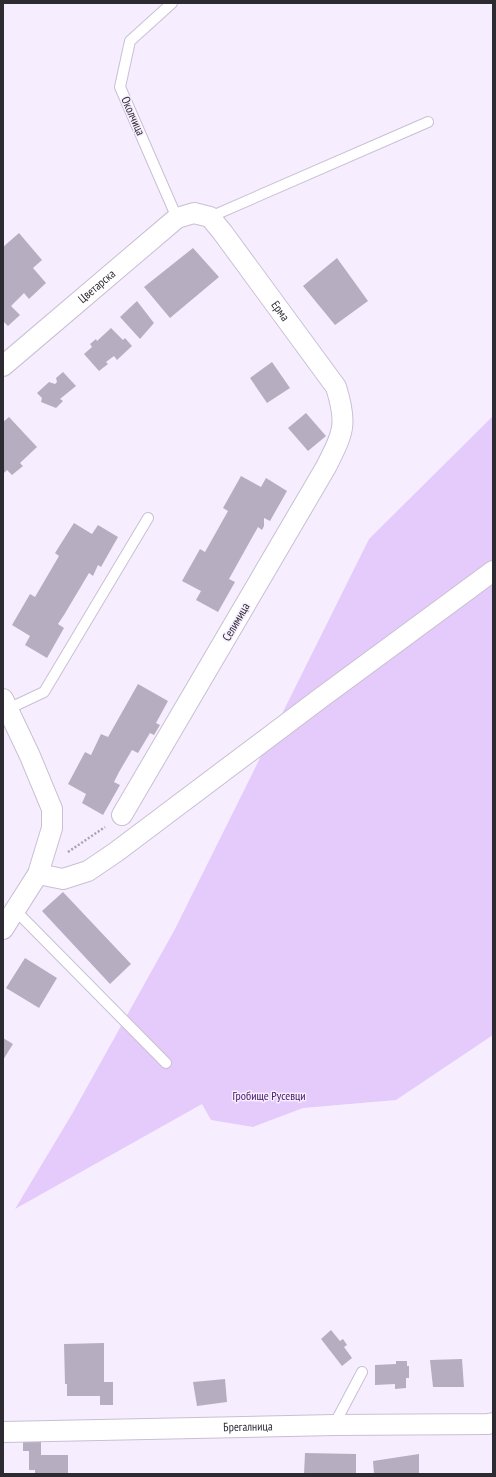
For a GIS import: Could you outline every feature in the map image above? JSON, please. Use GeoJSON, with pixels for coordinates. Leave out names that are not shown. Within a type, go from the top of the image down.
{"type":"FeatureCollection","features":[{"type":"Feature","properties":{"kind":"street","name":"Цветарска"},"geometry":{"type":"LineString","coordinates":[[3,366],[194,216]]}},
{"type":"Feature","properties":{"kind":"street","name":"Ерма"},"geometry":{"type":"LineString","coordinates":[[194,216],[336,387],[342,408],[344,425]]}},
{"type":"Feature","properties":{"kind":"street","name":"Селимица"},"geometry":{"type":"LineString","coordinates":[[122,815],[326,467],[337,445],[344,425]]}},
{"type":"Feature","properties":{"kind":"street"},"geometry":{"type":"LineString","coordinates":[[38,874],[63,879],[88,871],[116,852],[493,571]]}},
{"type":"Feature","properties":{"kind":"street"},"geometry":{"type":"LineString","coordinates":[[3,929],[38,874],[52,828],[52,809],[45,788],[5,709]]}},
{"type":"Feature","properties":{"kind":"street","name":"Брегалница"},"geometry":{"type":"LineString","coordinates":[[3,1432],[493,1423]]}},
{"type":"Feature","properties":{"kind":"lane","name":"Околчица"},"geometry":{"type":"LineString","coordinates":[[172,3],[130,41],[120,87],[194,216]]}},
{"type":"Feature","properties":{"kind":"lane"},"geometry":{"type":"LineString","coordinates":[[194,216],[428,122]]}},
{"type":"Feature","properties":{"kind":"lane"},"geometry":{"type":"LineString","coordinates":[[5,709],[44,692],[148,518]]}},
{"type":"Feature","properties":{"kind":"lane"},"geometry":{"type":"LineString","coordinates":[[15,910],[166,1063]]}},
{"type":"Feature","properties":{"kind":"lane"},"geometry":{"type":"LineString","coordinates":[[334,1425],[362,1372]]}},
{"type":"Feature","properties":{"kind":"path"},"geometry":{"type":"LineString","coordinates":[[71,850],[122,815]]}},
{"type":"Feature","properties":{"kind":"green space","name":"Гробище Русевци"},"geometry":{"type":"Polygon","coordinates":[[[493,416],[493,1035],[396,1100],[303,1108],[253,1127],[211,1120],[202,1104],[15,1209],[72,1114],[175,929],[369,539],[493,416]]]}},
{"type":"Feature","properties":{"kind":"building"},"geometry":{"type":"Polygon","coordinates":[[[19,233],[42,260],[33,268],[46,283],[29,299],[24,293],[11,306],[20,315],[8,326],[3,321],[3,247],[19,233]]]}},
{"type":"Feature","properties":{"kind":"building"},"geometry":{"type":"Polygon","coordinates":[[[193,248],[219,277],[170,318],[144,287],[193,248]]]}},
{"type":"Feature","properties":{"kind":"building"},"geometry":{"type":"Polygon","coordinates":[[[337,258],[368,301],[335,325],[303,286],[337,258]]]}},
{"type":"Feature","properties":{"kind":"building"},"geometry":{"type":"Polygon","coordinates":[[[137,301],[154,323],[140,339],[120,317],[137,301]]]}},
{"type":"Feature","properties":{"kind":"building"},"geometry":{"type":"Polygon","coordinates":[[[111,328],[123,340],[125,338],[132,346],[117,360],[114,356],[106,362],[108,364],[99,371],[84,354],[92,347],[90,344],[96,339],[97,341],[111,328]]]}},
{"type":"Feature","properties":{"kind":"building"},"geometry":{"type":"Polygon","coordinates":[[[272,362],[290,388],[267,403],[250,378],[272,362]]]}},
{"type":"Feature","properties":{"kind":"building"},"geometry":{"type":"Polygon","coordinates":[[[63,372],[76,386],[60,399],[63,401],[56,408],[41,402],[42,398],[37,393],[49,382],[55,384],[57,382],[56,378],[63,372]]]}},
{"type":"Feature","properties":{"kind":"building"},"geometry":{"type":"Polygon","coordinates":[[[306,413],[326,436],[308,451],[288,428],[306,413]]]}},
{"type":"Feature","properties":{"kind":"building"},"geometry":{"type":"Polygon","coordinates":[[[9,417],[37,447],[20,463],[23,466],[12,475],[7,470],[3,474],[3,422],[9,417]]]}},
{"type":"Feature","properties":{"kind":"building"},"geometry":{"type":"Polygon","coordinates":[[[241,476],[261,487],[266,478],[287,491],[270,521],[264,518],[264,526],[262,530],[258,527],[229,579],[235,582],[218,612],[196,600],[201,591],[182,581],[200,549],[205,552],[228,511],[223,508],[241,476]]]}},
{"type":"Feature","properties":{"kind":"building"},"geometry":{"type":"Polygon","coordinates":[[[74,523],[92,534],[98,525],[118,537],[101,567],[98,565],[93,576],[89,573],[58,624],[64,628],[47,658],[25,645],[30,636],[12,625],[30,594],[35,597],[59,556],[55,553],[74,523]]]}},
{"type":"Feature","properties":{"kind":"building"},"geometry":{"type":"Polygon","coordinates":[[[138,684],[168,701],[156,723],[160,725],[154,735],[150,733],[138,753],[132,750],[119,772],[114,782],[120,785],[103,815],[82,803],[86,794],[68,784],[85,752],[91,755],[101,734],[108,737],[138,684]]]}},
{"type":"Feature","properties":{"kind":"building"},"geometry":{"type":"Polygon","coordinates":[[[63,892],[131,964],[110,984],[42,911],[63,892]]]}},
{"type":"Feature","properties":{"kind":"building"},"geometry":{"type":"Polygon","coordinates":[[[25,958],[57,978],[39,1008],[6,988],[25,958]]]}},
{"type":"Feature","properties":{"kind":"building"},"geometry":{"type":"Polygon","coordinates":[[[3,1038],[13,1044],[3,1060],[3,1038]]]}},
{"type":"Feature","properties":{"kind":"building"},"geometry":{"type":"Polygon","coordinates":[[[331,1330],[340,1341],[343,1339],[347,1345],[344,1347],[352,1358],[342,1366],[321,1339],[331,1330]]]}},
{"type":"Feature","properties":{"kind":"building"},"geometry":{"type":"Polygon","coordinates":[[[104,1343],[104,1382],[113,1382],[113,1405],[100,1405],[100,1396],[67,1396],[67,1384],[65,1384],[64,1344],[104,1343]]]}},
{"type":"Feature","properties":{"kind":"building"},"geometry":{"type":"Polygon","coordinates":[[[462,1359],[464,1387],[433,1387],[430,1360],[462,1359]]]}},
{"type":"Feature","properties":{"kind":"building"},"geometry":{"type":"Polygon","coordinates":[[[396,1361],[407,1361],[407,1366],[409,1366],[409,1378],[406,1378],[406,1388],[395,1389],[395,1384],[375,1385],[375,1365],[396,1364],[396,1361]]]}},
{"type":"Feature","properties":{"kind":"building"},"geometry":{"type":"Polygon","coordinates":[[[225,1379],[227,1402],[197,1406],[193,1382],[225,1379]]]}},
{"type":"Feature","properties":{"kind":"building"},"geometry":{"type":"Polygon","coordinates":[[[23,1439],[41,1439],[41,1455],[68,1455],[68,1474],[35,1474],[35,1470],[29,1470],[29,1451],[23,1451],[23,1439]]]}},
{"type":"Feature","properties":{"kind":"building"},"geometry":{"type":"Polygon","coordinates":[[[305,1453],[356,1454],[356,1474],[304,1474],[305,1453]]]}},
{"type":"Feature","properties":{"kind":"building"},"geometry":{"type":"Polygon","coordinates":[[[419,1454],[419,1474],[374,1474],[373,1461],[419,1454]]]}}]}
